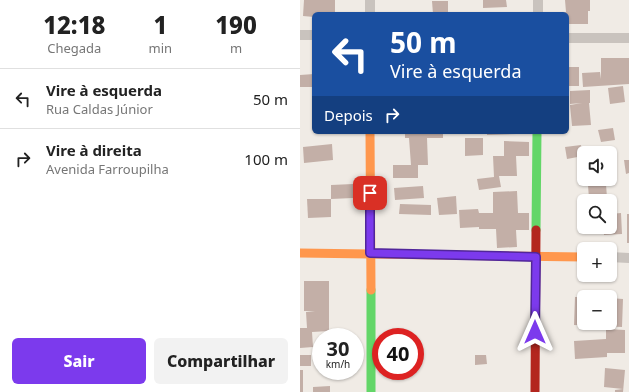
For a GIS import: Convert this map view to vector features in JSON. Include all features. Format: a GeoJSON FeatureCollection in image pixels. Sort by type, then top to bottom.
{"type":"FeatureCollection","features":[{"type":"Feature","properties":{"kind":"street"},"geometry":{"type":"LineString","coordinates":[[370,0],[370,12]]}},
{"type":"Feature","properties":{"kind":"street"},"geometry":{"type":"LineString","coordinates":[[538,0],[538,12]]}},
{"type":"Feature","properties":{"kind":"street"},"geometry":{"type":"LineString","coordinates":[[300,35],[312,35]]}},
{"type":"Feature","properties":{"kind":"street"},"geometry":{"type":"LineString","coordinates":[[569,38],[629,38]]}},
{"type":"Feature","properties":{"kind":"street"},"geometry":{"type":"LineString","coordinates":[[370,134],[371,392]]}},
{"type":"Feature","properties":{"kind":"street"},"geometry":{"type":"LineString","coordinates":[[535,392],[537,134]]}},
{"type":"Feature","properties":{"kind":"street"},"geometry":{"type":"LineString","coordinates":[[300,253],[577,257]]}},
{"type":"Feature","properties":{"kind":"street"},"geometry":{"type":"LineString","coordinates":[[617,257],[629,258]]}},
{"type":"Feature","properties":{"kind":"building"},"geometry":{"type":"Polygon","coordinates":[[[304,0],[335,0],[335,12],[312,12],[312,17],[303,16],[304,0]]]}},
{"type":"Feature","properties":{"kind":"building"},"geometry":{"type":"Polygon","coordinates":[[[483,0],[506,0],[507,7],[483,8],[483,0]]]}},
{"type":"Feature","properties":{"kind":"building"},"geometry":{"type":"Polygon","coordinates":[[[565,0],[590,0],[588,24],[569,24],[569,12],[566,12],[565,0]]]}},
{"type":"Feature","properties":{"kind":"building"},"geometry":{"type":"Polygon","coordinates":[[[432,1],[448,1],[448,12],[433,12],[432,1]]]}},
{"type":"Feature","properties":{"kind":"building"},"geometry":{"type":"Polygon","coordinates":[[[601,58],[629,58],[629,84],[583,87],[582,73],[600,72],[601,79],[601,58]]]}},
{"type":"Feature","properties":{"kind":"building"},"geometry":{"type":"Polygon","coordinates":[[[569,67],[579,67],[579,86],[569,86],[569,67]]]}},
{"type":"Feature","properties":{"kind":"building"},"geometry":{"type":"Polygon","coordinates":[[[312,74],[312,87],[300,87],[300,75],[312,74]]]}},
{"type":"Feature","properties":{"kind":"building"},"geometry":{"type":"Polygon","coordinates":[[[623,86],[625,102],[610,104],[608,88],[623,86]]]}},
{"type":"Feature","properties":{"kind":"building"},"geometry":{"type":"Polygon","coordinates":[[[590,90],[589,103],[591,125],[572,126],[570,105],[582,103],[570,104],[570,91],[590,90]]]}},
{"type":"Feature","properties":{"kind":"building"},"geometry":{"type":"Polygon","coordinates":[[[613,128],[615,140],[601,142],[598,130],[613,128]]]}},
{"type":"Feature","properties":{"kind":"building"},"geometry":{"type":"Polygon","coordinates":[[[405,134],[443,134],[443,138],[427,138],[428,165],[418,165],[418,178],[393,178],[393,165],[411,165],[409,138],[405,138],[405,134]]]}},
{"type":"Feature","properties":{"kind":"building"},"geometry":{"type":"Polygon","coordinates":[[[487,134],[517,134],[487,135],[487,134]]]}},
{"type":"Feature","properties":{"kind":"building"},"geometry":{"type":"Polygon","coordinates":[[[465,138],[483,138],[483,155],[465,156],[465,138]]]}},
{"type":"Feature","properties":{"kind":"building"},"geometry":{"type":"Polygon","coordinates":[[[504,141],[529,142],[529,156],[516,156],[517,176],[499,176],[501,187],[479,190],[477,179],[494,177],[493,156],[504,156],[504,141]]]}},
{"type":"Feature","properties":{"kind":"building"},"geometry":{"type":"Polygon","coordinates":[[[332,144],[333,160],[304,163],[303,147],[332,144]]]}},
{"type":"Feature","properties":{"kind":"building"},"geometry":{"type":"Polygon","coordinates":[[[581,145],[581,146],[577,146],[577,157],[567,159],[565,147],[581,145]]]}},
{"type":"Feature","properties":{"kind":"building"},"geometry":{"type":"Polygon","coordinates":[[[624,160],[629,160],[629,173],[626,174],[624,160]]]}},
{"type":"Feature","properties":{"kind":"building"},"geometry":{"type":"Polygon","coordinates":[[[353,184],[353,198],[331,199],[331,185],[353,184]]]}},
{"type":"Feature","properties":{"kind":"building"},"geometry":{"type":"Polygon","coordinates":[[[423,186],[424,198],[395,200],[394,188],[423,186]]]}},
{"type":"Feature","properties":{"kind":"building"},"geometry":{"type":"Polygon","coordinates":[[[588,186],[606,186],[607,194],[589,194],[588,186]]]}},
{"type":"Feature","properties":{"kind":"building"},"geometry":{"type":"Polygon","coordinates":[[[517,191],[518,213],[529,213],[529,230],[516,230],[517,247],[497,248],[496,229],[479,229],[479,227],[460,228],[459,210],[478,209],[479,213],[493,213],[493,192],[517,191]]]}},
{"type":"Feature","properties":{"kind":"building"},"geometry":{"type":"Polygon","coordinates":[[[456,196],[457,214],[439,215],[437,198],[456,196]]]}},
{"type":"Feature","properties":{"kind":"building"},"geometry":{"type":"Polygon","coordinates":[[[307,199],[331,199],[331,217],[308,218],[307,199]]]}},
{"type":"Feature","properties":{"kind":"building"},"geometry":{"type":"Polygon","coordinates":[[[400,204],[431,205],[431,215],[399,214],[400,204]]]}},
{"type":"Feature","properties":{"kind":"building"},"geometry":{"type":"Polygon","coordinates":[[[617,213],[621,213],[622,234],[604,235],[617,234],[617,213]]]}},
{"type":"Feature","properties":{"kind":"building"},"geometry":{"type":"Polygon","coordinates":[[[627,214],[629,214],[629,243],[627,243],[627,214]]]}},
{"type":"Feature","properties":{"kind":"building"},"geometry":{"type":"Polygon","coordinates":[[[304,281],[329,281],[329,328],[312,328],[312,347],[300,348],[300,328],[307,328],[306,312],[315,311],[304,311],[304,281]]]}},
{"type":"Feature","properties":{"kind":"building"},"geometry":{"type":"Polygon","coordinates":[[[575,297],[577,297],[577,325],[574,325],[575,297]]]}},
{"type":"Feature","properties":{"kind":"building"},"geometry":{"type":"Polygon","coordinates":[[[617,299],[623,299],[622,327],[617,327],[617,299]]]}},
{"type":"Feature","properties":{"kind":"building"},"geometry":{"type":"Polygon","coordinates":[[[606,330],[625,330],[625,353],[607,353],[607,357],[575,359],[574,341],[606,339],[606,330]]]}},
{"type":"Feature","properties":{"kind":"building"},"geometry":{"type":"Polygon","coordinates":[[[300,355],[311,355],[311,366],[300,366],[300,355]]]}},
{"type":"Feature","properties":{"kind":"building"},"geometry":{"type":"Polygon","coordinates":[[[475,355],[486,355],[487,364],[475,365],[475,355]]]}},
{"type":"Feature","properties":{"kind":"building"},"geometry":{"type":"Polygon","coordinates":[[[605,368],[625,370],[623,392],[615,392],[615,390],[623,389],[604,387],[605,368]]]}},
{"type":"Feature","properties":{"kind":"building"},"geometry":{"type":"Polygon","coordinates":[[[300,370],[303,370],[303,392],[300,392],[300,370]]]}},
{"type":"Feature","properties":{"kind":"building"},"geometry":{"type":"Polygon","coordinates":[[[330,386],[330,392],[313,392],[313,387],[330,386]]]}},
{"type":"Feature","properties":{"kind":"traffic: fast"},"geometry":{"type":"LineString","coordinates":[[536,230],[537,134]]}},
{"type":"Feature","properties":{"kind":"traffic: fast"},"geometry":{"type":"LineString","coordinates":[[371,290],[371,392]]}},
{"type":"Feature","properties":{"kind":"traffic: slow"},"geometry":{"type":"LineString","coordinates":[[370,134],[371,290]]}},
{"type":"Feature","properties":{"kind":"traffic: slow"},"geometry":{"type":"LineString","coordinates":[[300,253],[577,257]]}},
{"type":"Feature","properties":{"kind":"traffic: jam"},"geometry":{"type":"LineString","coordinates":[[535,392],[536,230]]}},
{"type":"Feature","properties":{"kind":"route"},"geometry":{"type":"LineString","coordinates":[[370,193],[370,253],[536,257],[535,332]]}}]}
